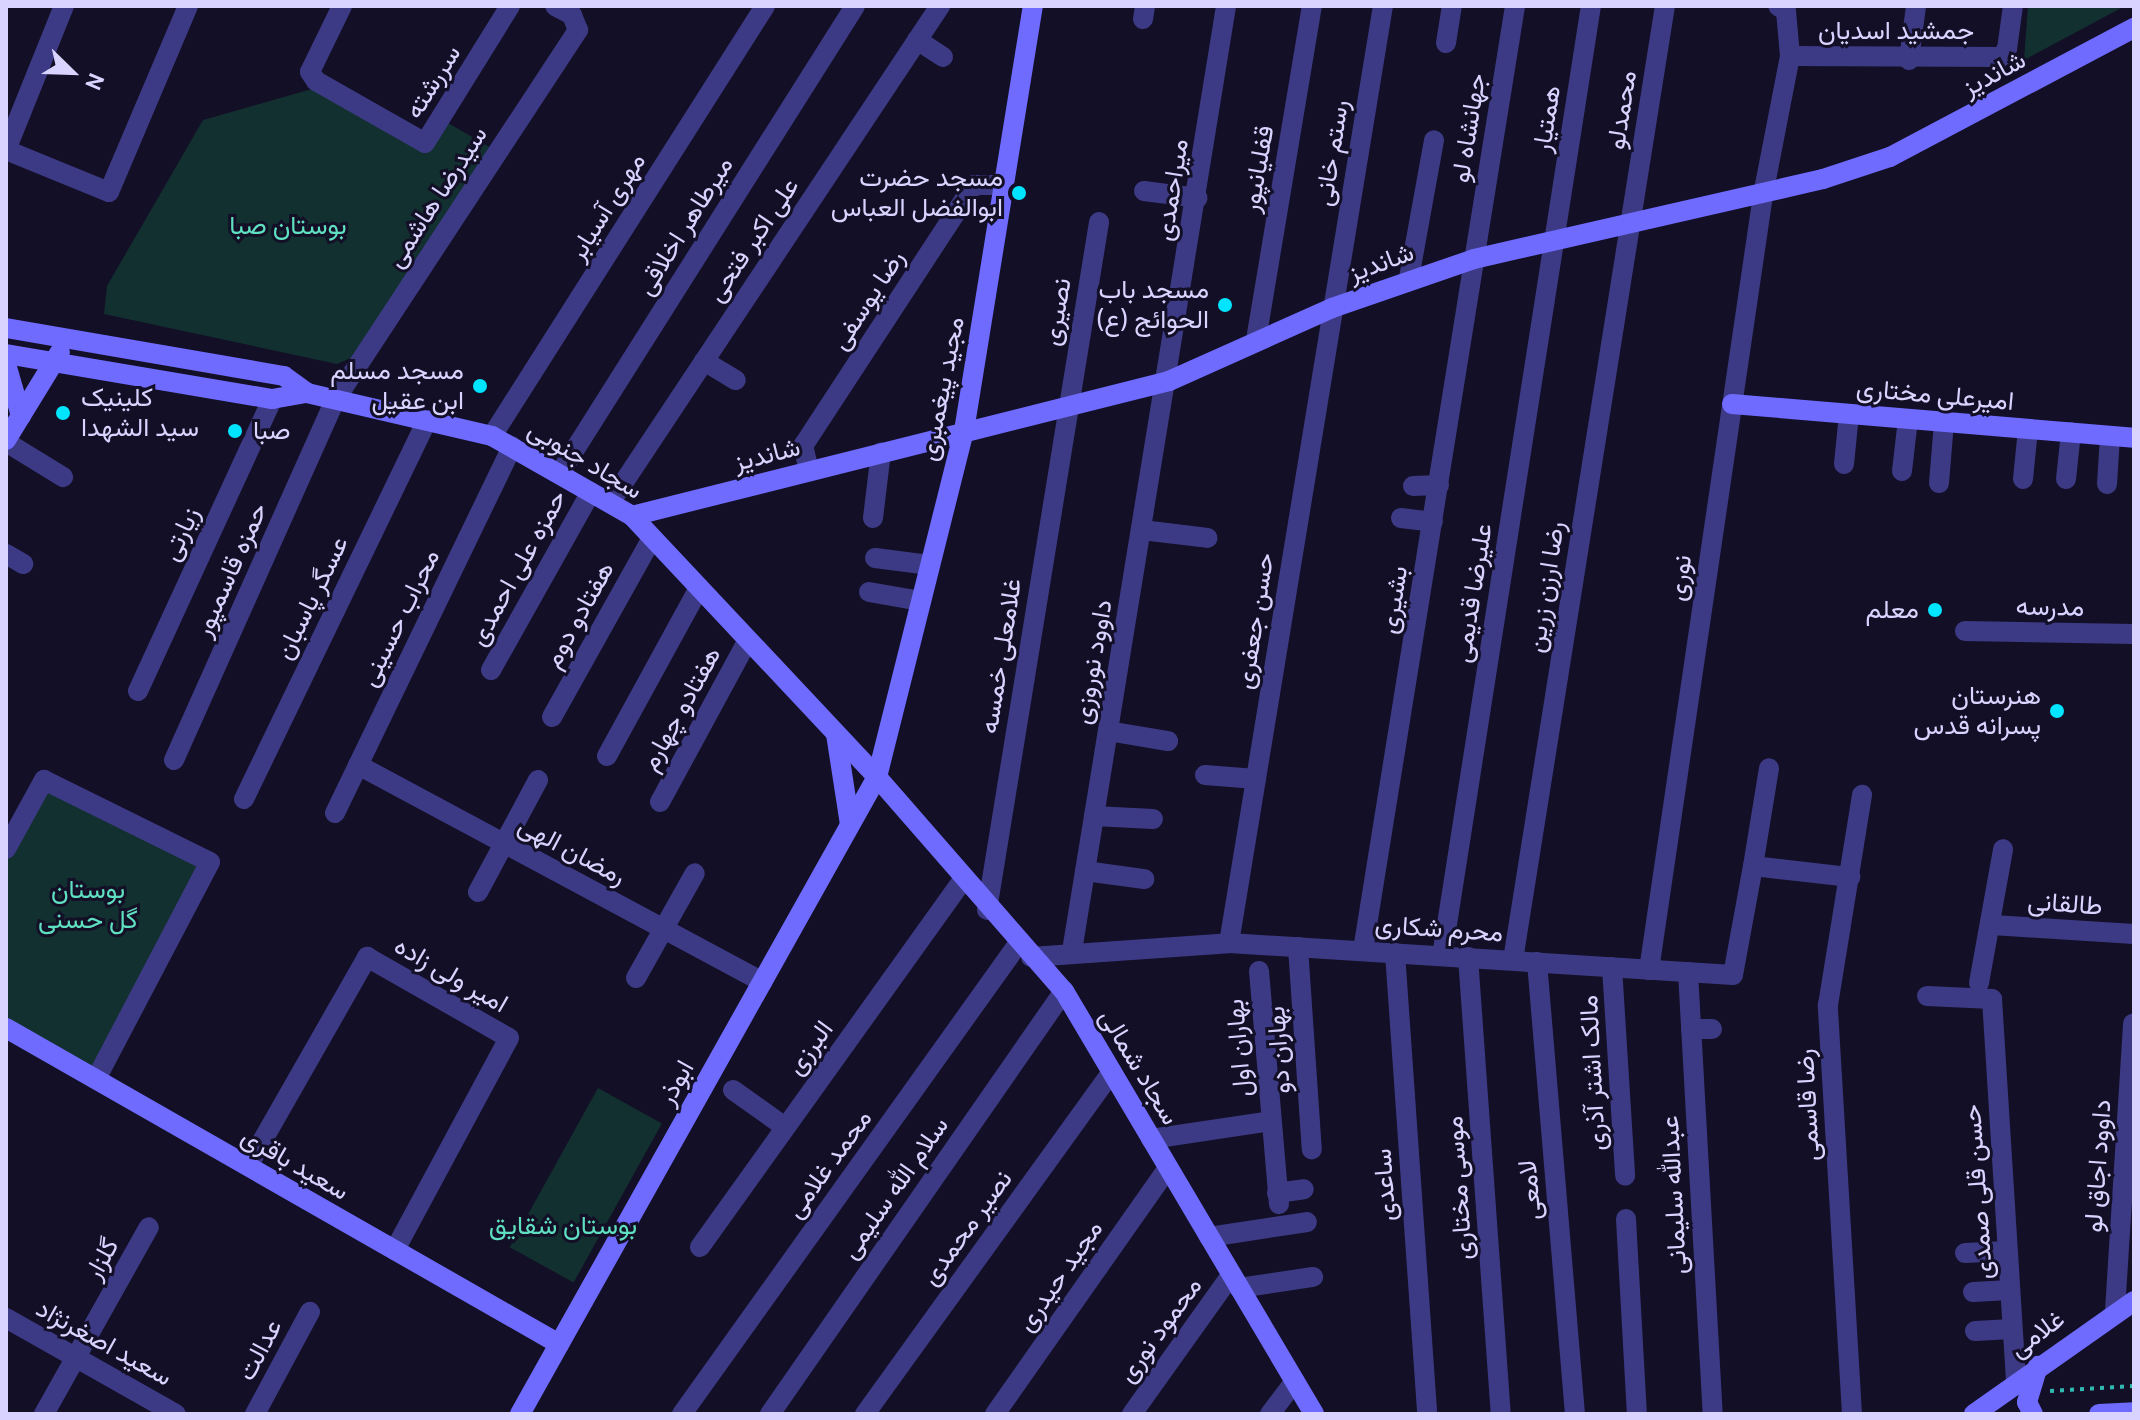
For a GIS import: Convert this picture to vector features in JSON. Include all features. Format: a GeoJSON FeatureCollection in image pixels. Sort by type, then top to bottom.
{"type":"FeatureCollection","features":[{"type":"Feature","properties":{"kind":"main road","name":"مجید پیغمبری"},"geometry":{"type":"LineString","coordinates":[[877,777],[964,431],[1033,6]]}},
{"type":"Feature","properties":{"kind":"main road","name":"شاندیز"},"geometry":{"type":"LineString","coordinates":[[632,516],[964,431],[1065,411],[1169,381],[1256,340],[1409,278],[1555,239],[1763,195],[1890,157],[2134,28]]}},
{"type":"Feature","properties":{"kind":"main road"},"geometry":{"type":"LineString","coordinates":[[6,328],[284,376],[307,393]]}},
{"type":"Feature","properties":{"kind":"main road"},"geometry":{"type":"LineString","coordinates":[[6,441],[57,364],[64,336]]}},
{"type":"Feature","properties":{"kind":"main road"},"geometry":{"type":"LineString","coordinates":[[6,354],[272,399],[307,393]]}},
{"type":"Feature","properties":{"kind":"main road"},"geometry":{"type":"LineString","coordinates":[[6,364],[21,416]]}},
{"type":"Feature","properties":{"kind":"main road","name":"سجاد جنوبی"},"geometry":{"type":"LineString","coordinates":[[307,393],[492,436],[632,516],[877,777]]}},
{"type":"Feature","properties":{"kind":"main road","name":"امیرعلی مختاری"},"geometry":{"type":"LineString","coordinates":[[1732,404],[2134,438]]}},
{"type":"Feature","properties":{"kind":"main road"},"geometry":{"type":"LineString","coordinates":[[836,734],[850,824]]}},
{"type":"Feature","properties":{"kind":"main road","name":"سجاد شمالی"},"geometry":{"type":"LineString","coordinates":[[877,777],[987,910],[1064,991],[1314,1414]]}},
{"type":"Feature","properties":{"kind":"main road","name":"ابوذر"},"geometry":{"type":"LineString","coordinates":[[520,1414],[877,777]]}},
{"type":"Feature","properties":{"kind":"main road","name":"سعید باقری"},"geometry":{"type":"LineString","coordinates":[[6,1028],[559,1344]]}},
{"type":"Feature","properties":{"kind":"main road","name":"غلامی"},"geometry":{"type":"LineString","coordinates":[[1974,1414],[2016,1382],[2043,1374],[2115,1311],[2134,1301]]}},
{"type":"Feature","properties":{"kind":"main road"},"geometry":{"type":"LineString","coordinates":[[2033,1414],[2027,1402],[2043,1374]]}},
{"type":"Feature","properties":{"kind":"main road"},"geometry":{"type":"LineString","coordinates":[[2103,1414],[2134,1412]]}},
{"type":"Feature","properties":{"kind":"street"},"geometry":{"type":"LineString","coordinates":[[64,6],[6,150],[109,192],[188,6]]}},
{"type":"Feature","properties":{"kind":"street","name":"سررشته"},"geometry":{"type":"LineString","coordinates":[[342,6],[310,72],[316,81],[425,143],[510,6]]}},
{"type":"Feature","properties":{"kind":"street","name":"سیدرضا هاشمی"},"geometry":{"type":"LineString","coordinates":[[335,400],[578,30],[577,21],[555,6]]}},
{"type":"Feature","properties":{"kind":"street","name":"مهری آسیابر"},"geometry":{"type":"LineString","coordinates":[[492,436],[765,6]]}},
{"type":"Feature","properties":{"kind":"street","name":"میرطاهر اخلاقی"},"geometry":{"type":"LineString","coordinates":[[560,473],[855,6]]}},
{"type":"Feature","properties":{"kind":"street","name":"علی اکبر فتحی"},"geometry":{"type":"LineString","coordinates":[[610,503],[940,6]]}},
{"type":"Feature","properties":{"kind":"street","name":"میراحمدی"},"geometry":{"type":"LineString","coordinates":[[1169,381],[1226,6]]}},
{"type":"Feature","properties":{"kind":"street","name":"قفلیانپور"},"geometry":{"type":"LineString","coordinates":[[1256,340],[1312,6]]}},
{"type":"Feature","properties":{"kind":"street","name":"رستم خانی"},"geometry":{"type":"LineString","coordinates":[[1332,308],[1383,6]]}},
{"type":"Feature","properties":{"kind":"street"},"geometry":{"type":"LineString","coordinates":[[1446,43],[1452,6]]}},
{"type":"Feature","properties":{"kind":"street","name":"جهانشاه لو"},"geometry":{"type":"LineString","coordinates":[[1474,259],[1515,6]]}},
{"type":"Feature","properties":{"kind":"street","name":"همتیار"},"geometry":{"type":"LineString","coordinates":[[1555,239],[1591,6]]}},
{"type":"Feature","properties":{"kind":"street","name":"محمدلو"},"geometry":{"type":"LineString","coordinates":[[1630,223],[1665,6]]}},
{"type":"Feature","properties":{"kind":"street"},"geometry":{"type":"LineString","coordinates":[[1909,60],[1916,6]]}},
{"type":"Feature","properties":{"kind":"street","name":"جمشید اسدیان"},"geometry":{"type":"LineString","coordinates":[[1790,56],[1909,60],[2001,57],[2007,49],[2013,6]]}},
{"type":"Feature","properties":{"kind":"street","name":"نوری"},"geometry":{"type":"LineString","coordinates":[[1649,970],[1763,195],[1790,56],[1782,8]]}},
{"type":"Feature","properties":{"kind":"street"},"geometry":{"type":"LineString","coordinates":[[917,40],[943,57]]}},
{"type":"Feature","properties":{"kind":"street"},"geometry":{"type":"LineString","coordinates":[[1409,278],[1434,140]]}},
{"type":"Feature","properties":{"kind":"street","name":"رضا یوسفی"},"geometry":{"type":"LineString","coordinates":[[809,471],[803,446],[974,185],[1004,185]]}},
{"type":"Feature","properties":{"kind":"street"},"geometry":{"type":"LineString","coordinates":[[1144,191],[1198,198]]}},
{"type":"Feature","properties":{"kind":"street","name":"نصیری"},"geometry":{"type":"LineString","coordinates":[[1065,411],[1099,222]]}},
{"type":"Feature","properties":{"kind":"street","name":"رضا ارزن زرین"},"geometry":{"type":"LineString","coordinates":[[1513,960],[1630,223]]}},
{"type":"Feature","properties":{"kind":"street","name":"علیرضا قدیمی"},"geometry":{"type":"LineString","coordinates":[[1442,956],[1555,239]]}},
{"type":"Feature","properties":{"kind":"street","name":"بشیری"},"geometry":{"type":"LineString","coordinates":[[1363,950],[1474,259]]}},
{"type":"Feature","properties":{"kind":"street","name":"حسن جعفری"},"geometry":{"type":"LineString","coordinates":[[1229,943],[1332,308]]}},
{"type":"Feature","properties":{"kind":"street"},"geometry":{"type":"LineString","coordinates":[[704,361],[736,380]]}},
{"type":"Feature","properties":{"kind":"street","name":"داوود نوروزی"},"geometry":{"type":"LineString","coordinates":[[1072,951],[1169,381]]}},
{"type":"Feature","properties":{"kind":"street","name":"زیارتی"},"geometry":{"type":"LineString","coordinates":[[138,691],[272,399]]}},
{"type":"Feature","properties":{"kind":"street","name":"حمزه قاسمپور"},"geometry":{"type":"LineString","coordinates":[[174,760],[335,400]]}},
{"type":"Feature","properties":{"kind":"street","name":"غلامعلی خمسه"},"geometry":{"type":"LineString","coordinates":[[987,910],[1065,411]]}},
{"type":"Feature","properties":{"kind":"street"},"geometry":{"type":"LineString","coordinates":[[1844,464],[1849,414]]}},
{"type":"Feature","properties":{"kind":"street"},"geometry":{"type":"LineString","coordinates":[[1902,471],[1908,419]]}},
{"type":"Feature","properties":{"kind":"street","name":"عسگر پاسبان"},"geometry":{"type":"LineString","coordinates":[[244,799],[427,420]]}},
{"type":"Feature","properties":{"kind":"street"},"geometry":{"type":"LineString","coordinates":[[1939,483],[1944,422]]}},
{"type":"Feature","properties":{"kind":"street"},"geometry":{"type":"LineString","coordinates":[[2023,479],[2028,429]]}},
{"type":"Feature","properties":{"kind":"street"},"geometry":{"type":"LineString","coordinates":[[2066,479],[2071,432]]}},
{"type":"Feature","properties":{"kind":"street"},"geometry":{"type":"LineString","coordinates":[[2107,484],[2110,436]]}},
{"type":"Feature","properties":{"kind":"street"},"geometry":{"type":"LineString","coordinates":[[6,441],[63,477]]}},
{"type":"Feature","properties":{"kind":"street","name":"محراب حسینی"},"geometry":{"type":"LineString","coordinates":[[335,813],[512,447]]}},
{"type":"Feature","properties":{"kind":"street"},"geometry":{"type":"LineString","coordinates":[[873,518],[881,452]]}},
{"type":"Feature","properties":{"kind":"street"},"geometry":{"type":"LineString","coordinates":[[1413,486],[1439,485]]}},
{"type":"Feature","properties":{"kind":"street","name":"حمزه علی احمدی"},"geometry":{"type":"LineString","coordinates":[[491,670],[591,492]]}},
{"type":"Feature","properties":{"kind":"street"},"geometry":{"type":"LineString","coordinates":[[1401,518],[1433,522]]}},
{"type":"Feature","properties":{"kind":"street"},"geometry":{"type":"LineString","coordinates":[[1142,530],[1208,538]]}},
{"type":"Feature","properties":{"kind":"street","name":"هفتادو دوم"},"geometry":{"type":"LineString","coordinates":[[552,717],[652,538]]}},
{"type":"Feature","properties":{"kind":"street"},"geometry":{"type":"LineString","coordinates":[[875,558],[930,565]]}},
{"type":"Feature","properties":{"kind":"street"},"geometry":{"type":"LineString","coordinates":[[607,756],[699,588]]}},
{"type":"Feature","properties":{"kind":"street"},"geometry":{"type":"LineString","coordinates":[[869,592],[921,601]]}},
{"type":"Feature","properties":{"kind":"street","name":"مدرسه"},"geometry":{"type":"LineString","coordinates":[[1965,631],[2134,634]]}},
{"type":"Feature","properties":{"kind":"street","name":"هفتادو چهارم"},"geometry":{"type":"LineString","coordinates":[[660,802],[748,640]]}},
{"type":"Feature","properties":{"kind":"street"},"geometry":{"type":"LineString","coordinates":[[1108,731],[1168,741]]}},
{"type":"Feature","properties":{"kind":"street","name":"رمضان الهی"},"geometry":{"type":"LineString","coordinates":[[358,765],[762,982]]}},
{"type":"Feature","properties":{"kind":"street","name":"محرم شکاری"},"geometry":{"type":"LineString","coordinates":[[1025,951],[1229,943],[1733,975],[1769,768]]}},
{"type":"Feature","properties":{"kind":"street"},"geometry":{"type":"LineString","coordinates":[[1205,775],[1256,779]]}},
{"type":"Feature","properties":{"kind":"street"},"geometry":{"type":"LineString","coordinates":[[6,849],[44,780],[210,862],[96,1079]]}},
{"type":"Feature","properties":{"kind":"street"},"geometry":{"type":"LineString","coordinates":[[478,892],[538,780]]}},
{"type":"Feature","properties":{"kind":"street","name":"رضا قاسمی"},"geometry":{"type":"LineString","coordinates":[[1852,1414],[1828,1005],[1862,795]]}},
{"type":"Feature","properties":{"kind":"street"},"geometry":{"type":"LineString","coordinates":[[1094,816],[1153,819]]}},
{"type":"Feature","properties":{"kind":"street","name":"طالقانی"},"geometry":{"type":"LineString","coordinates":[[1985,991],[2003,849]]}},
{"type":"Feature","properties":{"kind":"street"},"geometry":{"type":"LineString","coordinates":[[1753,866],[1850,877]]}},
{"type":"Feature","properties":{"kind":"street"},"geometry":{"type":"LineString","coordinates":[[1085,871],[1144,879]]}},
{"type":"Feature","properties":{"kind":"street"},"geometry":{"type":"LineString","coordinates":[[636,978],[695,873]]}},
{"type":"Feature","properties":{"kind":"street","name":"البرزی"},"geometry":{"type":"LineString","coordinates":[[700,1247],[962,881]]}},
{"type":"Feature","properties":{"kind":"street","name":"طالقانی"},"geometry":{"type":"LineString","coordinates":[[1992,925],[2134,934]]}},
{"type":"Feature","properties":{"kind":"street","name":"بهاران دو"},"geometry":{"type":"LineString","coordinates":[[1298,947],[1312,1150]]}},
{"type":"Feature","properties":{"kind":"street","name":"محمد غلامی"},"geometry":{"type":"LineString","coordinates":[[682,1414],[1025,951]]}},
{"type":"Feature","properties":{"kind":"street","name":"ساعدی"},"geometry":{"type":"LineString","coordinates":[[1395,953],[1427,1414]]}},
{"type":"Feature","properties":{"kind":"street","name":"امیر ولی زاده"},"geometry":{"type":"LineString","coordinates":[[248,1166],[367,957],[509,1038],[395,1250]]}},
{"type":"Feature","properties":{"kind":"street","name":"موسی مختاری"},"geometry":{"type":"LineString","coordinates":[[1468,957],[1501,1414]]}},
{"type":"Feature","properties":{"kind":"street","name":"لامعی"},"geometry":{"type":"LineString","coordinates":[[1537,962],[1575,1414]]}},
{"type":"Feature","properties":{"kind":"street","name":"مالک اشتر آذری"},"geometry":{"type":"LineString","coordinates":[[1612,967],[1625,1176]]}},
{"type":"Feature","properties":{"kind":"street","name":"بهاران اول"},"geometry":{"type":"LineString","coordinates":[[1259,971],[1278,1199],[1304,1189]]}},
{"type":"Feature","properties":{"kind":"street","name":"عبدالله سلیمانی"},"geometry":{"type":"LineString","coordinates":[[1688,972],[1713,1414]]}},
{"type":"Feature","properties":{"kind":"street","name":"سلام الله سلیمی"},"geometry":{"type":"LineString","coordinates":[[770,1414],[1064,991]]}},
{"type":"Feature","properties":{"kind":"street"},"geometry":{"type":"LineString","coordinates":[[1927,996],[1985,991]]}},
{"type":"Feature","properties":{"kind":"street","name":"حسن قلی صمدی"},"geometry":{"type":"LineString","coordinates":[[1985,991],[2016,1382]]}},
{"type":"Feature","properties":{"kind":"street","name":"داوود اجاق لو"},"geometry":{"type":"LineString","coordinates":[[2115,1311],[2131,1106],[2133,1024]]}},
{"type":"Feature","properties":{"kind":"street"},"geometry":{"type":"LineString","coordinates":[[1691,1029],[1712,1029]]}},
{"type":"Feature","properties":{"kind":"street","name":"نصیر محمدی"},"geometry":{"type":"LineString","coordinates":[[865,1414],[1112,1072]]}},
{"type":"Feature","properties":{"kind":"street"},"geometry":{"type":"LineString","coordinates":[[733,1090],[785,1127]]}},
{"type":"Feature","properties":{"kind":"street"},"geometry":{"type":"LineString","coordinates":[[1151,1139],[1271,1121]]}},
{"type":"Feature","properties":{"kind":"street","name":"مجید حیدری"},"geometry":{"type":"LineString","coordinates":[[995,1414],[1168,1168]]}},
{"type":"Feature","properties":{"kind":"street"},"geometry":{"type":"LineString","coordinates":[[1626,1219],[1637,1414]]}},
{"type":"Feature","properties":{"kind":"street"},"geometry":{"type":"LineString","coordinates":[[1209,1237],[1307,1222]]}},
{"type":"Feature","properties":{"kind":"street","name":"گلزار"},"geometry":{"type":"LineString","coordinates":[[44,1414],[149,1227]]}},
{"type":"Feature","properties":{"kind":"street"},"geometry":{"type":"LineString","coordinates":[[1965,1253],[2007,1251]]}},
{"type":"Feature","properties":{"kind":"street"},"geometry":{"type":"LineString","coordinates":[[1235,1282],[1313,1277]]}},
{"type":"Feature","properties":{"kind":"street","name":"محمود نوری"},"geometry":{"type":"LineString","coordinates":[[1132,1414],[1235,1282]]}},
{"type":"Feature","properties":{"kind":"street"},"geometry":{"type":"LineString","coordinates":[[1973,1292],[2010,1290]]}},
{"type":"Feature","properties":{"kind":"street","name":"عدالت"},"geometry":{"type":"LineString","coordinates":[[255,1414],[310,1312]]}},
{"type":"Feature","properties":{"kind":"street","name":"سعید اصغرنژاد"},"geometry":{"type":"LineString","coordinates":[[6,1318],[176,1414]]}},
{"type":"Feature","properties":{"kind":"street"},"geometry":{"type":"LineString","coordinates":[[1975,1331],[2012,1329]]}},
{"type":"Feature","properties":{"kind":"street"},"geometry":{"type":"LineString","coordinates":[[1270,1414],[1295,1381]]}},
{"type":"Feature","properties":{"kind":"path"},"geometry":{"type":"LineString","coordinates":[[2043,1374],[2055,1394],[2134,1386]]}},
{"type":"Feature","properties":{"kind":"green space"},"geometry":{"type":"Polygon","coordinates":[[[2028,6],[2125,6],[2024,60],[2028,6]]]}},
{"type":"Feature","properties":{"kind":"green space","name":"بوستان صبا"},"geometry":{"type":"Polygon","coordinates":[[[312,89],[416,144],[436,116],[493,149],[355,356],[337,364],[104,314],[107,286],[203,120],[312,89]]]}},
{"type":"Feature","properties":{"kind":"green space","name":"بوستان گل حسنی"},"geometry":{"type":"Polygon","coordinates":[[[46,787],[202,867],[93,1072],[6,1021],[6,861],[46,787]]]}},
{"type":"Feature","properties":{"kind":"green space","name":"بوستان شقایق"},"geometry":{"type":"Polygon","coordinates":[[[598,1088],[662,1123],[574,1283],[510,1247],[598,1088]]]}},
{"type":"Feature","properties":{"kind":"place","name":"مسجد حضرت ابوالفضل العباس"},"geometry":{"type":"Point","coordinates":[1019,193]}},
{"type":"Feature","properties":{"kind":"place","name":"مسجد باب الحوائج (ع)"},"geometry":{"type":"Point","coordinates":[1225,305]}},
{"type":"Feature","properties":{"kind":"place","name":"مسجد مسلم ابن عقیل"},"geometry":{"type":"Point","coordinates":[480,386]}},
{"type":"Feature","properties":{"kind":"place","name":"کلینیک سید الشهدا"},"geometry":{"type":"Point","coordinates":[63,413]}},
{"type":"Feature","properties":{"kind":"place","name":"صبا"},"geometry":{"type":"Point","coordinates":[235,431]}},
{"type":"Feature","properties":{"kind":"place","name":"معلم"},"geometry":{"type":"Point","coordinates":[1935,610]}},
{"type":"Feature","properties":{"kind":"place","name":"هنرستان پسرانه قدس"},"geometry":{"type":"Point","coordinates":[2057,711]}}]}
